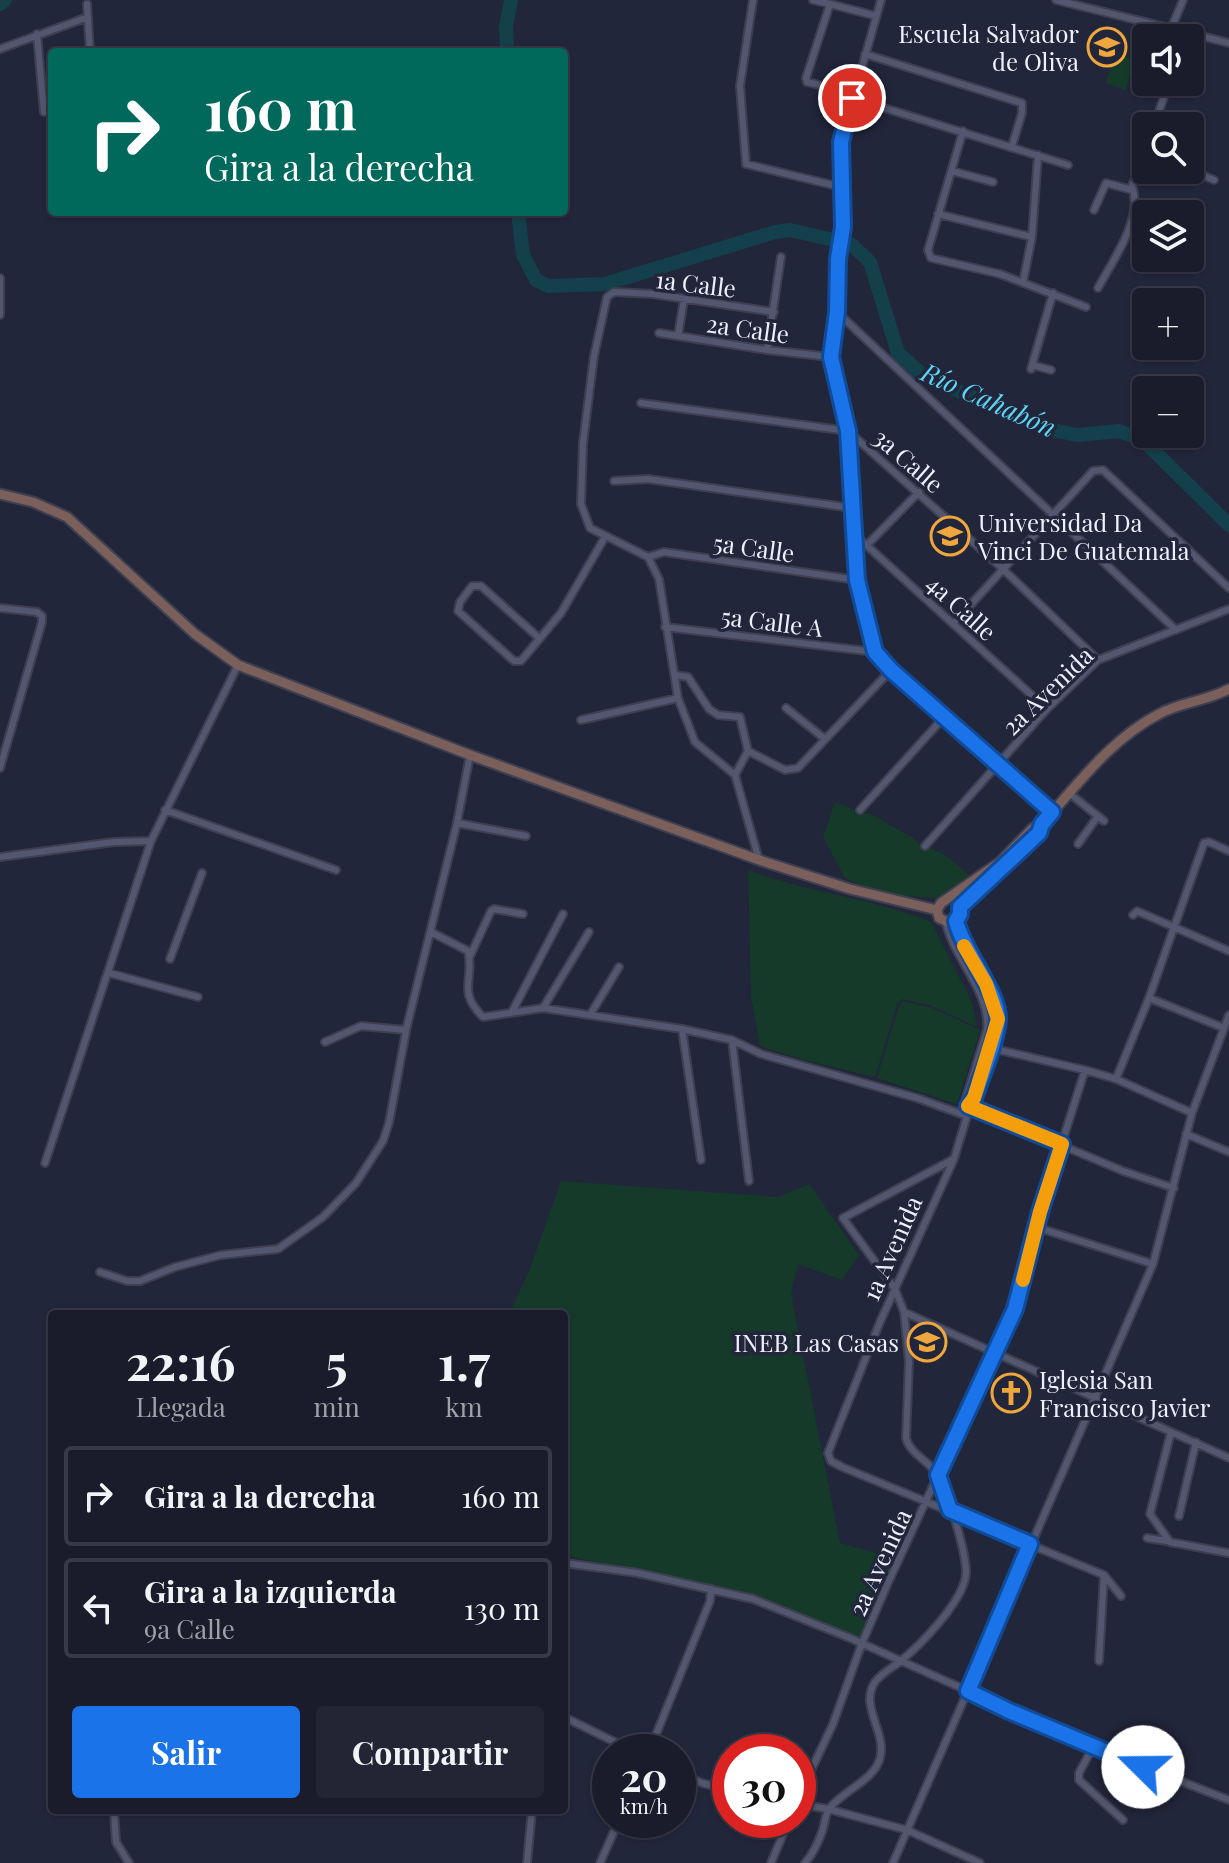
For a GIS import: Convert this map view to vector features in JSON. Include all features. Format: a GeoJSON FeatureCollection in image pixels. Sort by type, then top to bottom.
{"type":"FeatureCollection","features":[{"type":"Feature","properties":{"kind":"main road"},"geometry":{"type":"LineString","coordinates":[[0,494],[33,502],[67,517],[195,634],[238,665],[470,755],[759,860],[850,889],[937,910]]}},
{"type":"Feature","properties":{"kind":"main road"},"geometry":{"type":"LineString","coordinates":[[1042,824],[1033,828],[1000,862],[941,903],[937,910],[939,918],[951,922],[960,914],[960,907],[1039,833],[1042,824],[1103,755],[1143,723],[1184,703],[1226,692]]}},
{"type":"Feature","properties":{"kind":"main road"},"geometry":{"type":"LineString","coordinates":[[949,900],[960,907]]}},
{"type":"Feature","properties":{"kind":"street"},"geometry":{"type":"LineString","coordinates":[[753,0],[740,86],[746,164],[841,187]]}},
{"type":"Feature","properties":{"kind":"street"},"geometry":{"type":"LineString","coordinates":[[813,0],[876,16]]}},
{"type":"Feature","properties":{"kind":"street"},"geometry":{"type":"LineString","coordinates":[[881,0],[841,142],[843,227],[831,357],[848,431],[857,580],[875,652],[891,670],[1052,812]]}},
{"type":"Feature","properties":{"kind":"street"},"geometry":{"type":"LineString","coordinates":[[1056,0],[1151,24]]}},
{"type":"Feature","properties":{"kind":"street"},"geometry":{"type":"LineString","coordinates":[[1173,24],[1183,0]]}},
{"type":"Feature","properties":{"kind":"street"},"geometry":{"type":"LineString","coordinates":[[87,4],[90,48]]}},
{"type":"Feature","properties":{"kind":"street"},"geometry":{"type":"LineString","coordinates":[[830,4],[806,81],[1068,165]]}},
{"type":"Feature","properties":{"kind":"street"},"geometry":{"type":"LineString","coordinates":[[0,49],[88,17]]}},
{"type":"Feature","properties":{"kind":"street"},"geometry":{"type":"LineString","coordinates":[[37,34],[44,112]]}},
{"type":"Feature","properties":{"kind":"street"},"geometry":{"type":"LineString","coordinates":[[1204,39],[1229,43]]}},
{"type":"Feature","properties":{"kind":"street"},"geometry":{"type":"LineString","coordinates":[[865,54],[1022,103],[1012,146]]}},
{"type":"Feature","properties":{"kind":"street"},"geometry":{"type":"LineString","coordinates":[[963,131],[928,250],[931,258],[1023,282],[1086,307]]}},
{"type":"Feature","properties":{"kind":"street"},"geometry":{"type":"LineString","coordinates":[[1023,282],[1032,237],[1038,155]]}},
{"type":"Feature","properties":{"kind":"street"},"geometry":{"type":"LineString","coordinates":[[952,171],[993,182]]}},
{"type":"Feature","properties":{"kind":"street"},"geometry":{"type":"LineString","coordinates":[[1204,176],[1214,180]]}},
{"type":"Feature","properties":{"kind":"street"},"geometry":{"type":"LineString","coordinates":[[1094,210],[1106,183],[1132,190]]}},
{"type":"Feature","properties":{"kind":"street"},"geometry":{"type":"LineString","coordinates":[[1098,288],[1127,234],[1136,203],[1133,184]]}},
{"type":"Feature","properties":{"kind":"street"},"geometry":{"type":"LineString","coordinates":[[938,214],[1032,237]]}},
{"type":"Feature","properties":{"kind":"street"},"geometry":{"type":"LineString","coordinates":[[767,350],[781,257]]}},
{"type":"Feature","properties":{"kind":"street"},"geometry":{"type":"LineString","coordinates":[[0,278],[0,315]]}},
{"type":"Feature","properties":{"kind":"street","name":"1a Calle"},"geometry":{"type":"LineString","coordinates":[[605,537],[590,528],[581,504],[583,443],[594,356],[607,297],[614,292],[774,312]]}},
{"type":"Feature","properties":{"kind":"street"},"geometry":{"type":"LineString","coordinates":[[1051,370],[1032,367],[1053,293]]}},
{"type":"Feature","properties":{"kind":"street"},"geometry":{"type":"LineString","coordinates":[[678,336],[684,299]]}},
{"type":"Feature","properties":{"kind":"street"},"geometry":{"type":"LineString","coordinates":[[837,312],[1176,630]]}},
{"type":"Feature","properties":{"kind":"street","name":"2a Calle"},"geometry":{"type":"LineString","coordinates":[[659,333],[831,357]]}},
{"type":"Feature","properties":{"kind":"street","name":"3a Calle"},"geometry":{"type":"LineString","coordinates":[[641,403],[848,431],[919,492],[1098,660]]}},
{"type":"Feature","properties":{"kind":"street"},"geometry":{"type":"LineString","coordinates":[[953,624],[1093,471],[1103,470],[1229,588]]}},
{"type":"Feature","properties":{"kind":"street"},"geometry":{"type":"LineString","coordinates":[[614,481],[648,479],[852,508]]}},
{"type":"Feature","properties":{"kind":"street"},"geometry":{"type":"LineString","coordinates":[[867,545],[919,492]]}},
{"type":"Feature","properties":{"kind":"street","name":"4a Calle"},"geometry":{"type":"LineString","coordinates":[[853,533],[1047,709]]}},
{"type":"Feature","properties":{"kind":"street"},"geometry":{"type":"LineString","coordinates":[[539,638],[481,586],[472,586],[458,606],[458,611],[514,661],[521,661],[561,613],[605,537],[648,557],[659,579],[678,698],[695,742],[735,775],[759,860]]}},
{"type":"Feature","properties":{"kind":"street","name":"5a Calle"},"geometry":{"type":"LineString","coordinates":[[648,557],[664,552],[857,580]]}},
{"type":"Feature","properties":{"kind":"street"},"geometry":{"type":"LineString","coordinates":[[0,608],[37,612],[42,616],[0,768]]}},
{"type":"Feature","properties":{"kind":"street","name":"2a Avenida"},"geometry":{"type":"LineString","coordinates":[[925,846],[1047,709],[1098,660],[1229,609]]}},
{"type":"Feature","properties":{"kind":"street","name":"5a Calle A"},"geometry":{"type":"LineString","coordinates":[[665,627],[875,652]]}},
{"type":"Feature","properties":{"kind":"street"},"geometry":{"type":"LineString","coordinates":[[45,1163],[151,841],[238,665]]}},
{"type":"Feature","properties":{"kind":"street"},"geometry":{"type":"LineString","coordinates":[[748,751],[785,770],[798,768],[891,670]]}},
{"type":"Feature","properties":{"kind":"street"},"geometry":{"type":"LineString","coordinates":[[675,675],[688,677],[709,709],[718,715],[740,717],[748,751],[735,775]]}},
{"type":"Feature","properties":{"kind":"street"},"geometry":{"type":"LineString","coordinates":[[581,720],[678,698]]}},
{"type":"Feature","properties":{"kind":"street"},"geometry":{"type":"LineString","coordinates":[[786,708],[825,739]]}},
{"type":"Feature","properties":{"kind":"street"},"geometry":{"type":"LineString","coordinates":[[860,810],[945,716]]}},
{"type":"Feature","properties":{"kind":"street"},"geometry":{"type":"LineString","coordinates":[[100,1272],[127,1281],[140,1281],[175,1267],[221,1255],[278,1249],[323,1217],[356,1183],[383,1141],[389,1123],[406,1030],[457,823],[470,755]]}},
{"type":"Feature","properties":{"kind":"street"},"geometry":{"type":"LineString","coordinates":[[1069,793],[1101,818],[1078,844]]}},
{"type":"Feature","properties":{"kind":"street"},"geometry":{"type":"LineString","coordinates":[[165,810],[336,870]]}},
{"type":"Feature","properties":{"kind":"street"},"geometry":{"type":"LineString","coordinates":[[457,823],[526,836]]}},
{"type":"Feature","properties":{"kind":"street"},"geometry":{"type":"LineString","coordinates":[[0,857],[114,842],[151,841]]}},
{"type":"Feature","properties":{"kind":"street"},"geometry":{"type":"LineString","coordinates":[[1116,1079],[1149,998],[1204,843],[1209,842],[1229,851]]}},
{"type":"Feature","properties":{"kind":"street"},"geometry":{"type":"LineString","coordinates":[[170,959],[202,873]]}},
{"type":"Feature","properties":{"kind":"street"},"geometry":{"type":"LineString","coordinates":[[523,914],[491,911],[470,956],[466,988],[474,1008],[483,1017],[543,1008],[682,1029],[732,1040],[761,1054],[917,1098],[967,1116]]}},
{"type":"Feature","properties":{"kind":"street"},"geometry":{"type":"LineString","coordinates":[[1133,915],[1137,911],[1229,951]]}},
{"type":"Feature","properties":{"kind":"street"},"geometry":{"type":"LineString","coordinates":[[512,1012],[563,914]]}},
{"type":"Feature","properties":{"kind":"street"},"geometry":{"type":"LineString","coordinates":[[951,922],[949,937],[986,1011],[986,1046]]}},
{"type":"Feature","properties":{"kind":"street"},"geometry":{"type":"LineString","coordinates":[[951,922],[978,968],[996,1009],[998,1019],[986,1046]]}},
{"type":"Feature","properties":{"kind":"street"},"geometry":{"type":"LineString","coordinates":[[431,932],[463,947],[470,956]]}},
{"type":"Feature","properties":{"kind":"street"},"geometry":{"type":"LineString","coordinates":[[543,1008],[589,932]]}},
{"type":"Feature","properties":{"kind":"street"},"geometry":{"type":"LineString","coordinates":[[590,1015],[619,967]]}},
{"type":"Feature","properties":{"kind":"street"},"geometry":{"type":"LineString","coordinates":[[109,973],[198,997]]}},
{"type":"Feature","properties":{"kind":"street"},"geometry":{"type":"LineString","coordinates":[[1149,998],[1224,1028]]}},
{"type":"Feature","properties":{"kind":"street"},"geometry":{"type":"LineString","coordinates":[[893,1863],[1153,1264],[1192,1113],[1229,1015]]}},
{"type":"Feature","properties":{"kind":"street"},"geometry":{"type":"LineString","coordinates":[[325,1042],[361,1026],[406,1030]]}},
{"type":"Feature","properties":{"kind":"street"},"geometry":{"type":"LineString","coordinates":[[682,1029],[701,1160]]}},
{"type":"Feature","properties":{"kind":"street"},"geometry":{"type":"LineString","coordinates":[[732,1040],[749,1181]]}},
{"type":"Feature","properties":{"kind":"street"},"geometry":{"type":"LineString","coordinates":[[986,1046],[1116,1079],[1192,1113]]}},
{"type":"Feature","properties":{"kind":"street","name":"1a Avenida"},"geometry":{"type":"LineString","coordinates":[[927,1500],[831,1461],[828,1453],[895,1289],[954,1159],[968,1106],[974,1098],[986,1046]]}},
{"type":"Feature","properties":{"kind":"street","name":"2a Avenida"},"geometry":{"type":"LineString","coordinates":[[816,1760],[833,1724],[862,1643],[1015,1309],[1036,1227],[1085,1070]]}},
{"type":"Feature","properties":{"kind":"street"},"geometry":{"type":"LineString","coordinates":[[968,1106],[1123,1171],[1174,1188]]}},
{"type":"Feature","properties":{"kind":"street"},"geometry":{"type":"LineString","coordinates":[[1186,1134],[1229,1152]]}},
{"type":"Feature","properties":{"kind":"street"},"geometry":{"type":"LineString","coordinates":[[805,1863],[812,1856],[828,1809],[879,1763],[882,1750],[869,1695],[875,1683],[900,1662],[960,1596],[965,1583],[963,1552],[938,1475],[908,1446],[906,1438],[909,1362],[904,1312],[895,1289],[843,1218],[954,1159]]}},
{"type":"Feature","properties":{"kind":"street"},"geometry":{"type":"LineString","coordinates":[[1036,1227],[1153,1264]]}},
{"type":"Feature","properties":{"kind":"street"},"geometry":{"type":"LineString","coordinates":[[904,1312],[1229,1458]]}},
{"type":"Feature","properties":{"kind":"street"},"geometry":{"type":"LineString","coordinates":[[1169,1541],[1150,1511],[1171,1432]]}},
{"type":"Feature","properties":{"kind":"street"},"geometry":{"type":"LineString","coordinates":[[1179,1516],[1196,1442]]}},
{"type":"Feature","properties":{"kind":"street"},"geometry":{"type":"LineString","coordinates":[[927,1500],[1104,1575],[1121,1596]]}},
{"type":"Feature","properties":{"kind":"street"},"geometry":{"type":"LineString","coordinates":[[1147,1538],[1229,1553]]}},
{"type":"Feature","properties":{"kind":"street"},"geometry":{"type":"LineString","coordinates":[[568,1564],[638,1573],[753,1599],[862,1643],[1093,1747],[1229,1800]]}},
{"type":"Feature","properties":{"kind":"street"},"geometry":{"type":"LineString","coordinates":[[1099,1661],[1104,1575]]}},
{"type":"Feature","properties":{"kind":"street"},"geometry":{"type":"LineString","coordinates":[[656,1734],[710,1601],[711,1589]]}},
{"type":"Feature","properties":{"kind":"street"},"geometry":{"type":"LineString","coordinates":[[568,1719],[598,1734]]}},
{"type":"Feature","properties":{"kind":"street"},"geometry":{"type":"LineString","coordinates":[[1093,1747],[1079,1773],[1079,1780],[1123,1820]]}},
{"type":"Feature","properties":{"kind":"street"},"geometry":{"type":"LineString","coordinates":[[816,1807],[907,1830],[980,1863]]}},
{"type":"Feature","properties":{"kind":"street"},"geometry":{"type":"LineString","coordinates":[[114,1814],[116,1842],[129,1863]]}},
{"type":"Feature","properties":{"kind":"street"},"geometry":{"type":"LineString","coordinates":[[527,1863],[532,1814]]}},
{"type":"Feature","properties":{"kind":"street"},"geometry":{"type":"LineString","coordinates":[[600,1863],[611,1838]]}},
{"type":"Feature","properties":{"kind":"street"},"geometry":{"type":"LineString","coordinates":[[771,1863],[781,1838]]}},
{"type":"Feature","properties":{"kind":"green space"},"geometry":{"type":"Polygon","coordinates":[[[1114,53],[1132,59],[1126,90],[1106,83],[1114,53]]]}},
{"type":"Feature","properties":{"kind":"green space"},"geometry":{"type":"Polygon","coordinates":[[[835,802],[871,814],[913,838],[922,847],[942,853],[970,876],[937,898],[902,896],[868,888],[845,878],[823,837],[835,802]]]}},
{"type":"Feature","properties":{"kind":"green space"},"geometry":{"type":"Polygon","coordinates":[[[748,870],[931,922],[972,1002],[977,1027],[932,1006],[902,999],[897,1005],[875,1077],[760,1046],[751,997],[748,870]]]}},
{"type":"Feature","properties":{"kind":"green space"},"geometry":{"type":"Polygon","coordinates":[[[903,1001],[932,1008],[980,1030],[957,1104],[877,1078],[903,1001]]]}},
{"type":"Feature","properties":{"kind":"green space"},"geometry":{"type":"Polygon","coordinates":[[[561,1181],[778,1197],[809,1184],[859,1255],[842,1280],[798,1264],[791,1294],[840,1543],[898,1559],[862,1639],[762,1599],[568,1556],[568,1310],[511,1310],[529,1271],[561,1181]]]}},
{"type":"Feature","properties":{"kind":"waterway","name":"Río Cahabón"},"geometry":{"type":"LineString","coordinates":[[0,4],[5,0]]}},
{"type":"Feature","properties":{"kind":"waterway","name":"Río Cahabón"},"geometry":{"type":"LineString","coordinates":[[507,48],[506,27],[511,0]]}},
{"type":"Feature","properties":{"kind":"waterway","name":"Río Cahabón"},"geometry":{"type":"LineString","coordinates":[[518,216],[523,255],[536,280],[548,286],[605,284],[775,232],[790,230],[851,244],[870,262],[898,353],[925,377],[1048,429],[1077,435],[1119,431],[1143,440],[1229,525]]}},
{"type":"Feature","properties":{"kind":"slow traffic"},"geometry":{"type":"LineString","coordinates":[[964,946],[986,984],[998,1019],[974,1098],[968,1106],[1062,1144],[1040,1212],[1023,1280]]}},
{"type":"Feature","properties":{"kind":"place","name":"Escuela Salvador de Oliva"},"geometry":{"type":"Point","coordinates":[1107,47]}},
{"type":"Feature","properties":{"kind":"place","name":"Universidad Da Vinci De Guatemala"},"geometry":{"type":"Point","coordinates":[950,536]}},
{"type":"Feature","properties":{"kind":"place","name":"INEB Las Casas"},"geometry":{"type":"Point","coordinates":[927,1342]}},
{"type":"Feature","properties":{"kind":"place","name":"Iglesia San Francisco Javier"},"geometry":{"type":"Point","coordinates":[1011,1393]}},
{"type":"Feature","properties":{"kind":"route"},"geometry":{"type":"LineString","coordinates":[[852,98],[841,142],[843,227],[831,357],[848,431],[857,580],[875,652],[891,670],[1052,812],[1039,833],[1002,870],[967,898],[960,907],[956,921],[964,945],[986,984],[998,1019],[974,1098],[968,1106],[1062,1144],[1040,1212],[1015,1309],[938,1475],[950,1510],[1030,1544],[968,1691],[1143,1767]]}}]}
